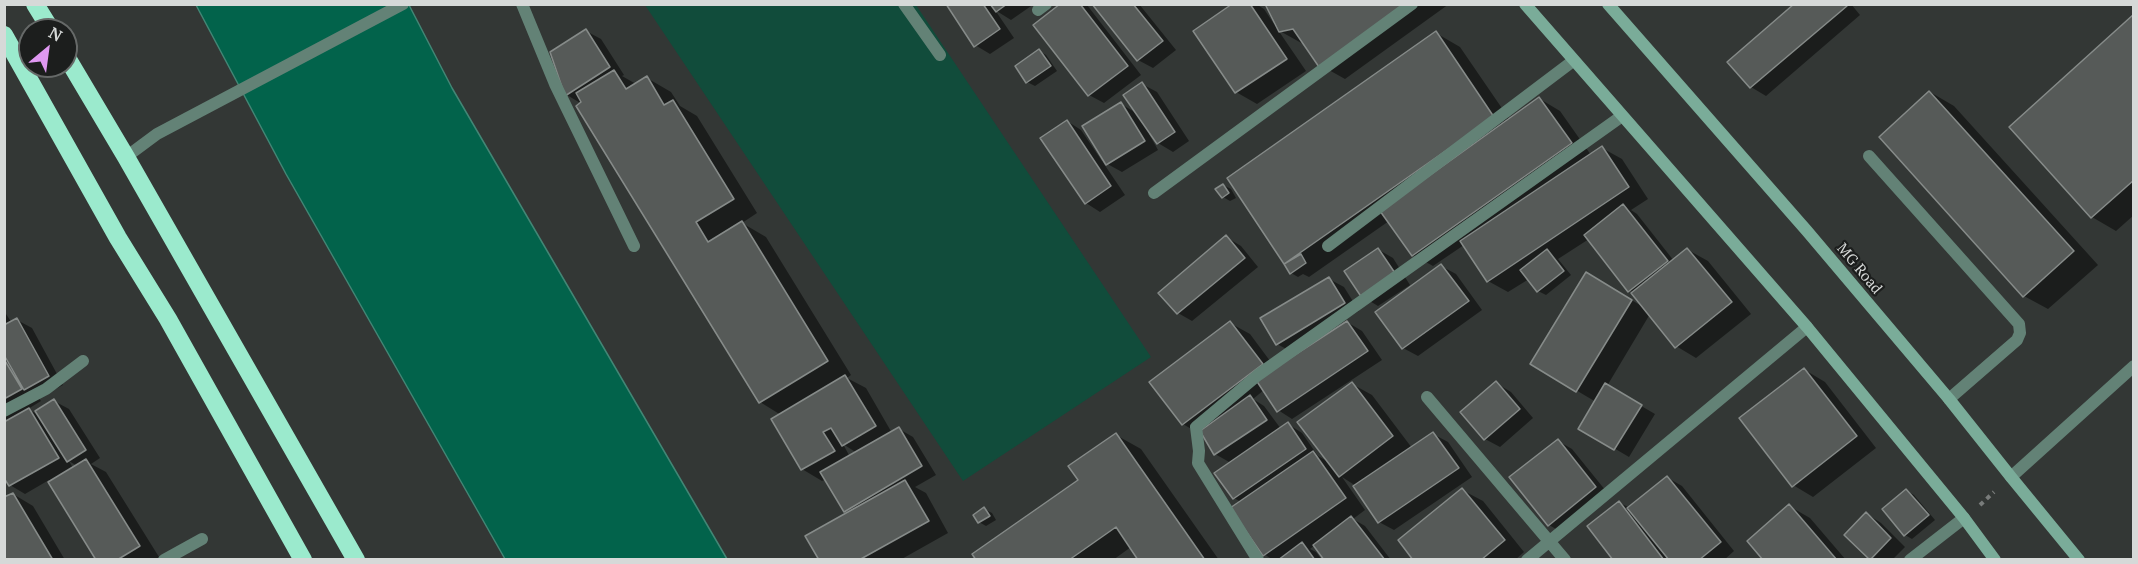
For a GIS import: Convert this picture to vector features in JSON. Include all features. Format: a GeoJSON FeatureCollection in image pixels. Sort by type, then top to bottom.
{"type":"FeatureCollection","features":[{"type":"Feature","properties":{"kind":"highway"},"geometry":{"type":"LineString","coordinates":[[35,4],[44,18]]}},
{"type":"Feature","properties":{"kind":"highway"},"geometry":{"type":"LineString","coordinates":[[4,35],[118,238],[168,319],[303,560]]}},
{"type":"Feature","properties":{"kind":"highway"},"geometry":{"type":"LineString","coordinates":[[78,76],[356,560]]}},
{"type":"Feature","properties":{"kind":"main road"},"geometry":{"type":"LineString","coordinates":[[1525,4],[1807,327],[1964,518],[1995,560]]}},
{"type":"Feature","properties":{"kind":"main road","name":"MG Road"},"geometry":{"type":"LineString","coordinates":[[1608,4],[1807,231],[1949,399],[2079,560]]}},
{"type":"Feature","properties":{"kind":"street"},"geometry":{"type":"LineString","coordinates":[[126,157],[157,134],[403,4]]}},
{"type":"Feature","properties":{"kind":"street"},"geometry":{"type":"LineString","coordinates":[[522,4],[555,84],[634,246]]}},
{"type":"Feature","properties":{"kind":"street"},"geometry":{"type":"LineString","coordinates":[[904,4],[939,55]]}},
{"type":"Feature","properties":{"kind":"street"},"geometry":{"type":"LineString","coordinates":[[1154,193],[1412,4]]}},
{"type":"Feature","properties":{"kind":"street"},"geometry":{"type":"LineString","coordinates":[[1328,246],[1573,61]]}},
{"type":"Feature","properties":{"kind":"street"},"geometry":{"type":"LineString","coordinates":[[1258,560],[1198,463],[1196,427],[1258,375],[1622,116]]}},
{"type":"Feature","properties":{"kind":"street"},"geometry":{"type":"LineString","coordinates":[[1869,156],[2019,324],[2020,333],[2017,340],[1949,399]]}},
{"type":"Feature","properties":{"kind":"street"},"geometry":{"type":"LineString","coordinates":[[1527,560],[1807,327]]}},
{"type":"Feature","properties":{"kind":"street"},"geometry":{"type":"LineString","coordinates":[[4,411],[46,389],[83,361]]}},
{"type":"Feature","properties":{"kind":"street"},"geometry":{"type":"LineString","coordinates":[[2011,477],[2133,366]]}},
{"type":"Feature","properties":{"kind":"street"},"geometry":{"type":"LineString","coordinates":[[1428,397],[1565,560]]}},
{"type":"Feature","properties":{"kind":"street"},"geometry":{"type":"LineString","coordinates":[[1910,560],[1964,518]]}},
{"type":"Feature","properties":{"kind":"street"},"geometry":{"type":"LineString","coordinates":[[164,560],[202,539]]}},
{"type":"Feature","properties":{"kind":"path"},"geometry":{"type":"LineString","coordinates":[[1964,518],[2011,477]]}},
{"type":"Feature","properties":{"kind":"shaded area"},"geometry":{"type":"Polygon","coordinates":[[[196,5],[409,5],[452,88],[727,559],[505,559],[286,174],[196,5]]]}},
{"type":"Feature","properties":{"kind":"shaded area"},"geometry":{"type":"Polygon","coordinates":[[[645,5],[916,5],[1151,357],[963,481],[645,5]]]}},
{"type":"Feature","properties":{"kind":"building"},"geometry":{"type":"Polygon","coordinates":[[[946,4],[983,4],[1000,29],[974,47],[946,4]]]}},
{"type":"Feature","properties":{"kind":"building"},"geometry":{"type":"Polygon","coordinates":[[[990,4],[1007,4],[996,12],[990,4]]]}},
{"type":"Feature","properties":{"kind":"building"},"geometry":{"type":"Polygon","coordinates":[[[1060,4],[1080,4],[1128,66],[1088,96],[1033,25],[1060,4]]]}},
{"type":"Feature","properties":{"kind":"building"},"geometry":{"type":"Polygon","coordinates":[[[1092,4],[1133,4],[1163,41],[1137,61],[1092,4]]]}},
{"type":"Feature","properties":{"kind":"building"},"geometry":{"type":"Polygon","coordinates":[[[1232,4],[1250,4],[1287,59],[1235,93],[1193,31],[1232,4]]]}},
{"type":"Feature","properties":{"kind":"building"},"geometry":{"type":"Polygon","coordinates":[[[1265,4],[1406,4],[1319,67],[1293,29],[1279,32],[1265,4]]]}},
{"type":"Feature","properties":{"kind":"building"},"geometry":{"type":"Polygon","coordinates":[[[1794,4],[1845,4],[1847,6],[1750,88],[1727,62],[1794,4]]]}},
{"type":"Feature","properties":{"kind":"building"},"geometry":{"type":"Polygon","coordinates":[[[2134,14],[2134,180],[2091,218],[2009,127],[2134,14]]]}},
{"type":"Feature","properties":{"kind":"building"},"geometry":{"type":"Polygon","coordinates":[[[586,29],[610,67],[565,96],[550,52],[586,29]]]}},
{"type":"Feature","properties":{"kind":"building"},"geometry":{"type":"Polygon","coordinates":[[[1436,31],[1494,117],[1284,264],[1227,178],[1436,31]]]}},
{"type":"Feature","properties":{"kind":"building"},"geometry":{"type":"Polygon","coordinates":[[[1039,49],[1051,66],[1026,83],[1015,66],[1039,49]]]}},
{"type":"Feature","properties":{"kind":"building"},"geometry":{"type":"Polygon","coordinates":[[[614,70],[626,89],[647,76],[664,105],[673,100],[734,199],[696,222],[708,242],[742,221],[828,361],[759,403],[576,106],[581,102],[576,93],[614,70]]]}},
{"type":"Feature","properties":{"kind":"building"},"geometry":{"type":"Polygon","coordinates":[[[1142,82],[1175,132],[1157,144],[1123,95],[1142,82]]]}},
{"type":"Feature","properties":{"kind":"building"},"geometry":{"type":"Polygon","coordinates":[[[1929,91],[2074,251],[2023,297],[1879,137],[1929,91]]]}},
{"type":"Feature","properties":{"kind":"building"},"geometry":{"type":"Polygon","coordinates":[[[1539,97],[1572,143],[1412,256],[1380,211],[1539,97]]]}},
{"type":"Feature","properties":{"kind":"building"},"geometry":{"type":"Polygon","coordinates":[[[1121,102],[1145,141],[1106,165],[1082,126],[1121,102]]]}},
{"type":"Feature","properties":{"kind":"building"},"geometry":{"type":"Polygon","coordinates":[[[1067,120],[1111,186],[1085,204],[1040,138],[1067,120]]]}},
{"type":"Feature","properties":{"kind":"building"},"geometry":{"type":"Polygon","coordinates":[[[1602,146],[1629,187],[1487,282],[1460,241],[1602,146]]]}},
{"type":"Feature","properties":{"kind":"building"},"geometry":{"type":"Polygon","coordinates":[[[1223,184],[1229,193],[1222,198],[1215,189],[1223,184]]]}},
{"type":"Feature","properties":{"kind":"building"},"geometry":{"type":"Polygon","coordinates":[[[1623,204],[1668,261],[1628,292],[1584,235],[1623,204]]]}},
{"type":"Feature","properties":{"kind":"building"},"geometry":{"type":"Polygon","coordinates":[[[1226,235],[1245,258],[1177,314],[1158,293],[1226,235]]]}},
{"type":"Feature","properties":{"kind":"building"},"geometry":{"type":"Polygon","coordinates":[[[1378,248],[1397,276],[1362,298],[1344,271],[1378,248]]]}},
{"type":"Feature","properties":{"kind":"building"},"geometry":{"type":"Polygon","coordinates":[[[1687,248],[1732,302],[1675,348],[1631,293],[1687,248]]]}},
{"type":"Feature","properties":{"kind":"building"},"geometry":{"type":"Polygon","coordinates":[[[1547,249],[1564,271],[1537,292],[1520,270],[1547,249]]]}},
{"type":"Feature","properties":{"kind":"building"},"geometry":{"type":"Polygon","coordinates":[[[1301,254],[1306,263],[1290,274],[1284,264],[1301,254]]]}},
{"type":"Feature","properties":{"kind":"building"},"geometry":{"type":"Polygon","coordinates":[[[1441,264],[1469,301],[1402,349],[1375,312],[1441,264]]]}},
{"type":"Feature","properties":{"kind":"building"},"geometry":{"type":"Polygon","coordinates":[[[1586,272],[1632,300],[1576,392],[1530,364],[1586,272]]]}},
{"type":"Feature","properties":{"kind":"building"},"geometry":{"type":"Polygon","coordinates":[[[1329,277],[1345,303],[1276,345],[1260,318],[1329,277]]]}},
{"type":"Feature","properties":{"kind":"building"},"geometry":{"type":"Polygon","coordinates":[[[17,318],[49,376],[24,390],[4,355],[4,325],[17,318]]]}},
{"type":"Feature","properties":{"kind":"building"},"geometry":{"type":"Polygon","coordinates":[[[1230,321],[1263,364],[1182,425],[1149,382],[1230,321]]]}},
{"type":"Feature","properties":{"kind":"building"},"geometry":{"type":"Polygon","coordinates":[[[1347,321],[1368,351],[1277,412],[1256,380],[1347,321]]]}},
{"type":"Feature","properties":{"kind":"building"},"geometry":{"type":"Polygon","coordinates":[[[4,359],[22,389],[4,399],[4,359]]]}},
{"type":"Feature","properties":{"kind":"building"},"geometry":{"type":"Polygon","coordinates":[[[1804,368],[1857,436],[1792,487],[1739,418],[1804,368]]]}},
{"type":"Feature","properties":{"kind":"building"},"geometry":{"type":"Polygon","coordinates":[[[845,375],[876,426],[842,446],[831,428],[823,432],[835,451],[801,470],[771,419],[845,375]]]}},
{"type":"Feature","properties":{"kind":"building"},"geometry":{"type":"Polygon","coordinates":[[[1496,381],[1520,409],[1484,440],[1460,412],[1496,381]]]}},
{"type":"Feature","properties":{"kind":"building"},"geometry":{"type":"Polygon","coordinates":[[[1352,382],[1393,436],[1339,477],[1297,422],[1352,382]]]}},
{"type":"Feature","properties":{"kind":"building"},"geometry":{"type":"Polygon","coordinates":[[[1605,383],[1642,405],[1614,450],[1578,429],[1605,383]]]}},
{"type":"Feature","properties":{"kind":"building"},"geometry":{"type":"Polygon","coordinates":[[[1250,395],[1267,420],[1214,455],[1200,431],[1250,395]]]}},
{"type":"Feature","properties":{"kind":"building"},"geometry":{"type":"Polygon","coordinates":[[[54,399],[86,450],[67,462],[35,411],[54,399]]]}},
{"type":"Feature","properties":{"kind":"building"},"geometry":{"type":"Polygon","coordinates":[[[29,408],[59,458],[9,486],[4,478],[4,422],[29,408]]]}},
{"type":"Feature","properties":{"kind":"building"},"geometry":{"type":"Polygon","coordinates":[[[1288,422],[1306,449],[1233,499],[1214,473],[1288,422]]]}},
{"type":"Feature","properties":{"kind":"building"},"geometry":{"type":"Polygon","coordinates":[[[899,427],[922,466],[844,512],[820,472],[899,427]]]}},
{"type":"Feature","properties":{"kind":"building"},"geometry":{"type":"Polygon","coordinates":[[[1433,432],[1459,468],[1378,523],[1353,486],[1433,432]]]}},
{"type":"Feature","properties":{"kind":"building"},"geometry":{"type":"Polygon","coordinates":[[[1116,433],[1205,560],[1138,560],[1116,527],[1069,560],[976,560],[972,554],[1078,480],[1068,466],[1116,433]]]}},
{"type":"Feature","properties":{"kind":"building"},"geometry":{"type":"Polygon","coordinates":[[[1558,439],[1596,487],[1548,526],[1509,477],[1558,439]]]}},
{"type":"Feature","properties":{"kind":"building"},"geometry":{"type":"Polygon","coordinates":[[[1313,451],[1346,498],[1263,556],[1230,508],[1313,451]]]}},
{"type":"Feature","properties":{"kind":"building"},"geometry":{"type":"Polygon","coordinates":[[[86,459],[140,546],[117,560],[96,560],[48,482],[86,459]]]}},
{"type":"Feature","properties":{"kind":"building"},"geometry":{"type":"Polygon","coordinates":[[[1667,476],[1721,542],[1699,560],[1669,560],[1627,508],[1667,476]]]}},
{"type":"Feature","properties":{"kind":"building"},"geometry":{"type":"Polygon","coordinates":[[[905,480],[929,521],[859,560],[819,560],[805,536],[905,480]]]}},
{"type":"Feature","properties":{"kind":"building"},"geometry":{"type":"Polygon","coordinates":[[[1462,488],[1505,540],[1481,560],[1413,560],[1398,540],[1462,488]]]}},
{"type":"Feature","properties":{"kind":"building"},"geometry":{"type":"Polygon","coordinates":[[[1906,489],[1929,515],[1904,536],[1882,509],[1906,489]]]}},
{"type":"Feature","properties":{"kind":"building"},"geometry":{"type":"Polygon","coordinates":[[[13,493],[53,560],[4,560],[4,497],[13,493]]]}},
{"type":"Feature","properties":{"kind":"building"},"geometry":{"type":"Polygon","coordinates":[[[1619,501],[1664,560],[1613,560],[1587,526],[1619,501]]]}},
{"type":"Feature","properties":{"kind":"building"},"geometry":{"type":"Polygon","coordinates":[[[1789,504],[1837,560],[1763,560],[1747,541],[1789,504]]]}},
{"type":"Feature","properties":{"kind":"building"},"geometry":{"type":"Polygon","coordinates":[[[984,507],[990,516],[978,523],[973,515],[984,507]]]}},
{"type":"Feature","properties":{"kind":"building"},"geometry":{"type":"Polygon","coordinates":[[[1866,512],[1891,538],[1870,560],[1844,535],[1866,512]]]}},
{"type":"Feature","properties":{"kind":"building"},"geometry":{"type":"Polygon","coordinates":[[[1351,516],[1385,560],[1324,560],[1313,545],[1351,516]]]}},
{"type":"Feature","properties":{"kind":"building"},"geometry":{"type":"Polygon","coordinates":[[[1302,542],[1315,560],[1278,560],[1302,542]]]}}]}
